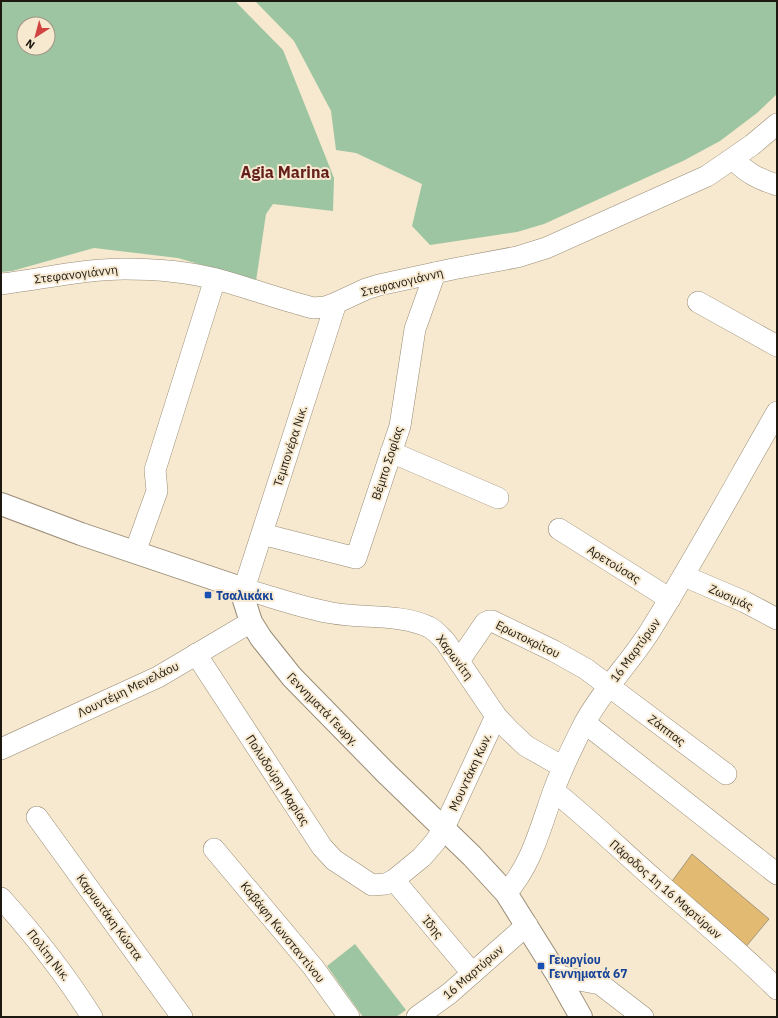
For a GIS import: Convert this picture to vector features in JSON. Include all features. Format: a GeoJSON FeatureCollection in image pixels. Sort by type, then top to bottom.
{"type":"FeatureCollection","features":[{"type":"Feature","properties":{"kind":"street","name":"Στεφανογιάννη"},"geometry":{"type":"LineString","coordinates":[[1,284],[86,271],[124,269],[160,271],[215,279],[314,308],[326,307],[366,289],[396,281],[516,257],[546,248],[707,176],[752,145],[777,124]]}},
{"type":"Feature","properties":{"kind":"street"},"geometry":{"type":"LineString","coordinates":[[733,159],[750,174],[761,180],[777,185]]}},
{"type":"Feature","properties":{"kind":"street","name":"Βέμπο Σοφίας"},"geometry":{"type":"LineString","coordinates":[[262,534],[356,558],[400,426],[415,329],[435,273]]}},
{"type":"Feature","properties":{"kind":"street"},"geometry":{"type":"LineString","coordinates":[[135,552],[157,491],[155,470],[215,279]]}},
{"type":"Feature","properties":{"kind":"street"},"geometry":{"type":"LineString","coordinates":[[698,302],[777,346]]}},
{"type":"Feature","properties":{"kind":"street","name":"Τεμπονέρα Νικ."},"geometry":{"type":"LineString","coordinates":[[244,589],[336,303]]}},
{"type":"Feature","properties":{"kind":"street","name":"16 Μαρτύρων"},"geometry":{"type":"LineString","coordinates":[[506,893],[515,883],[524,866],[545,818],[563,767],[585,723],[609,685],[644,640],[670,599],[777,412]]}},
{"type":"Feature","properties":{"kind":"street"},"geometry":{"type":"LineString","coordinates":[[391,452],[498,498]]}},
{"type":"Feature","properties":{"kind":"street"},"geometry":{"type":"LineString","coordinates":[[1,504],[244,589]]}},
{"type":"Feature","properties":{"kind":"street","name":"Αρετούσας"},"geometry":{"type":"LineString","coordinates":[[558,529],[670,599]]}},
{"type":"Feature","properties":{"kind":"street","name":"Ζωσιμάς"},"geometry":{"type":"LineString","coordinates":[[684,576],[745,602],[777,619]]}},
{"type":"Feature","properties":{"kind":"street","name":"Γεννηματά Γεωργ."},"geometry":{"type":"LineString","coordinates":[[244,589],[244,600],[251,622],[275,656],[304,690],[386,773],[472,856],[506,893],[558,976],[581,1017]]}},
{"type":"Feature","properties":{"kind":"street","name":"Χαρωνίτη"},"geometry":{"type":"LineString","coordinates":[[244,589],[333,613],[406,620],[429,627],[445,640],[496,716],[509,730],[526,746],[563,767]]}},
{"type":"Feature","properties":{"kind":"street","name":"Ερωτοκρίτου"},"geometry":{"type":"LineString","coordinates":[[459,661],[485,622],[489,621],[518,633],[570,660],[609,685]]}},
{"type":"Feature","properties":{"kind":"street","name":"Λουντέμη Μενελάου"},"geometry":{"type":"LineString","coordinates":[[1,749],[158,677],[251,622]]}},
{"type":"Feature","properties":{"kind":"street","name":"Πολυδούρη Μαρίας"},"geometry":{"type":"LineString","coordinates":[[196,654],[322,847],[334,860],[372,885],[386,882]]}},
{"type":"Feature","properties":{"kind":"street","name":"Ζάππας"},"geometry":{"type":"LineString","coordinates":[[609,685],[726,774]]}},
{"type":"Feature","properties":{"kind":"street","name":"Μουντάκη Κων."},"geometry":{"type":"LineString","coordinates":[[386,882],[422,858],[444,828],[496,716]]}},
{"type":"Feature","properties":{"kind":"street"},"geometry":{"type":"LineString","coordinates":[[585,723],[777,874]]}},
{"type":"Feature","properties":{"kind":"street","name":"Πάροδος 1η 16 Μαρτύρων"},"geometry":{"type":"LineString","coordinates":[[554,791],[739,952],[777,989]]}},
{"type":"Feature","properties":{"kind":"street","name":"Καρυωτάκη Κώστα"},"geometry":{"type":"LineString","coordinates":[[38,816],[182,1017]]}},
{"type":"Feature","properties":{"kind":"street","name":"Καβάφη Κωνσταντίνου"},"geometry":{"type":"LineString","coordinates":[[214,849],[313,967],[349,1017]]}},
{"type":"Feature","properties":{"kind":"street","name":"Ίδης"},"geometry":{"type":"LineString","coordinates":[[386,882],[472,973]]}},
{"type":"Feature","properties":{"kind":"street","name":"Πολίτη Νικ."},"geometry":{"type":"LineString","coordinates":[[1,898],[38,939],[60,968],[92,1017]]}},
{"type":"Feature","properties":{"kind":"street","name":"16 Μαρτύρων"},"geometry":{"type":"LineString","coordinates":[[417,1017],[444,1009],[472,973],[527,925]]}},
{"type":"Feature","properties":{"kind":"street"},"geometry":{"type":"LineString","coordinates":[[558,976],[600,984],[643,1017]]}},
{"type":"Feature","properties":{"kind":"green space"},"geometry":{"type":"Polygon","coordinates":[[[1,1],[235,1],[283,50],[334,178],[333,211],[273,204],[266,214],[256,281],[178,258],[94,248],[12,271],[1,272],[1,1]]]}},
{"type":"Feature","properties":{"kind":"green space"},"geometry":{"type":"Polygon","coordinates":[[[255,1],[777,1],[777,94],[757,113],[720,141],[683,161],[544,224],[517,232],[430,245],[412,226],[422,184],[356,153],[336,150],[331,111],[294,41],[255,1]]]}},
{"type":"Feature","properties":{"kind":"green space"},"geometry":{"type":"Polygon","coordinates":[[[355,944],[406,1010],[396,1017],[363,1017],[327,966],[355,944]]]}},
{"type":"Feature","properties":{"kind":"building"},"geometry":{"type":"Polygon","coordinates":[[[692,854],[769,919],[744,949],[670,884],[692,854]]]}},
{"type":"Feature","properties":{"kind":"place","name":"Τσαλικάκι"},"geometry":{"type":"Point","coordinates":[208,595]}},
{"type":"Feature","properties":{"kind":"place","name":"Γεωργίου Γεννηματά 67"},"geometry":{"type":"Point","coordinates":[541,966]}},
{"type":"Feature","properties":{"kind":"district","name":"Agia Marina"},"geometry":{"type":"Point","coordinates":[285,172]}}]}
